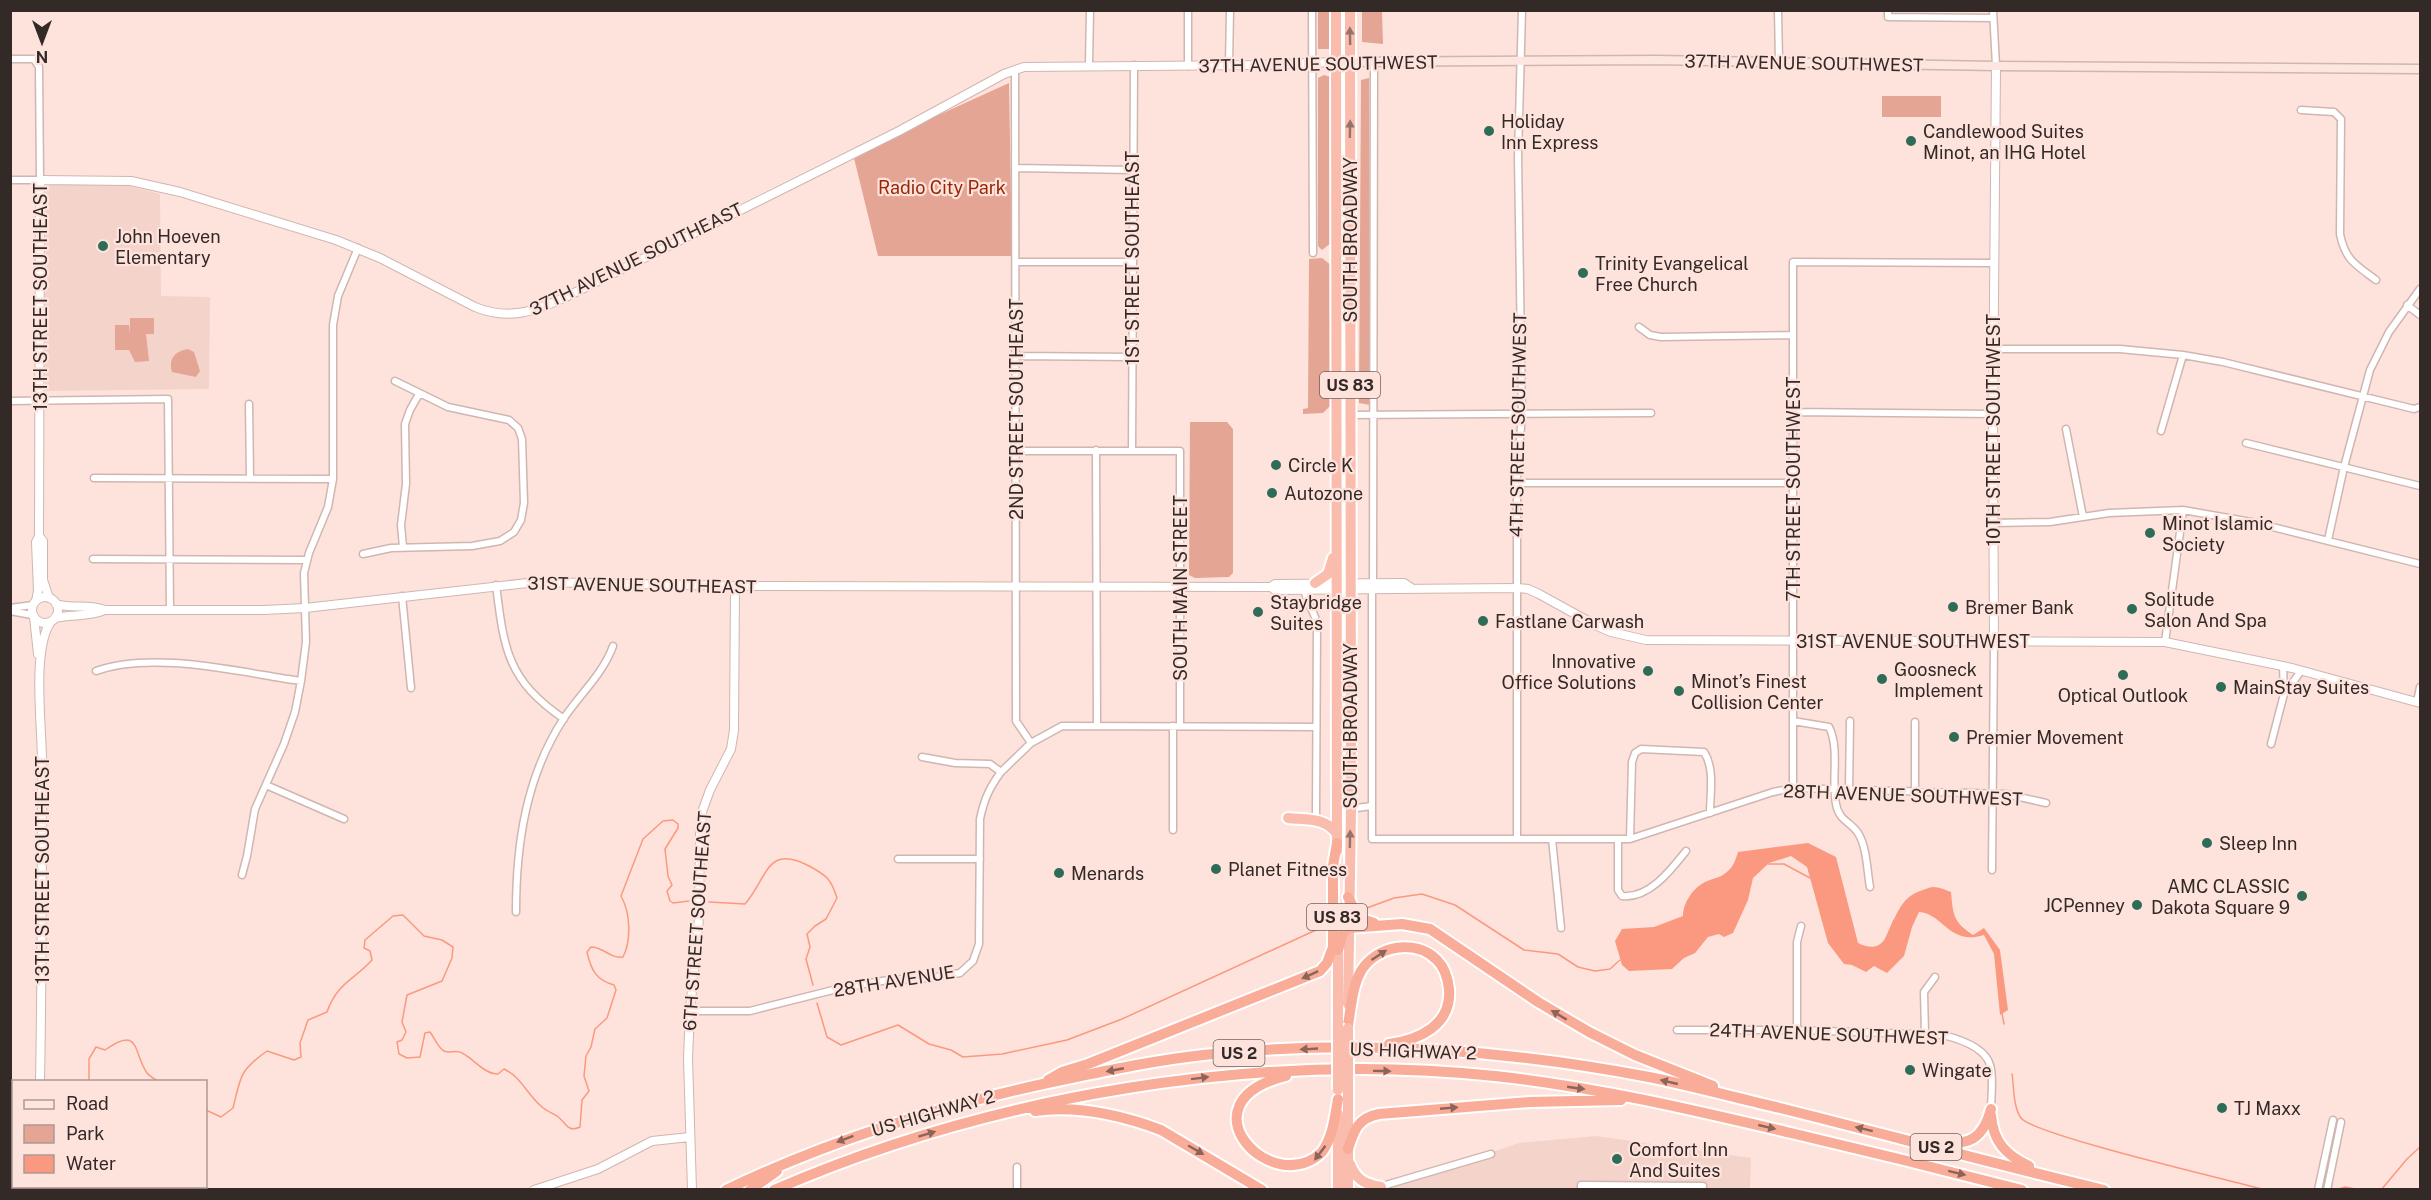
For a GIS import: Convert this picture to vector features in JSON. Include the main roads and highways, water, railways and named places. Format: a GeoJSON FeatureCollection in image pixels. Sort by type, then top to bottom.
{"type":"FeatureCollection","features":[{"type":"Feature","properties":{"kind":"highway","name":"SOUTH BROADWAY"},"geometry":{"type":"LineString","coordinates":[[1336,10],[1337,531],[1344,586],[1350,681],[1348,928],[1338,1190]]}},
{"type":"Feature","properties":{"kind":"highway","name":"SOUTH BROADWAY"},"geometry":{"type":"LineString","coordinates":[[1345,1025],[1338,951],[1336,811],[1344,586],[1350,534],[1350,10]]}},
{"type":"Feature","properties":{"kind":"highway"},"geometry":{"type":"LineString","coordinates":[[1336,254],[1343,255],[1345,261],[1344,319],[1349,355]]}},
{"type":"Feature","properties":{"kind":"highway"},"geometry":{"type":"LineString","coordinates":[[1336,314],[1344,358],[1344,410],[1350,415]]}},
{"type":"Feature","properties":{"kind":"highway"},"geometry":{"type":"LineString","coordinates":[[1336,419],[1344,421],[1345,424],[1345,482],[1350,534]]}},
{"type":"Feature","properties":{"kind":"highway"},"geometry":{"type":"LineString","coordinates":[[1337,480],[1342,518],[1344,586]]}},
{"type":"Feature","properties":{"kind":"highway"},"geometry":{"type":"LineString","coordinates":[[1315,583],[1328,574],[1332,567],[1334,539],[1337,531]]}},
{"type":"Feature","properties":{"kind":"highway"},"geometry":{"type":"LineString","coordinates":[[1037,1086],[1062,1072],[1320,971],[1328,963],[1333,947],[1333,866],[1337,838],[1333,828],[1319,821],[1287,819]]}},
{"type":"Feature","properties":{"kind":"highway"},"geometry":{"type":"LineString","coordinates":[[1348,897],[1359,918],[1380,924]]}},
{"type":"Feature","properties":{"kind":"highway"},"geometry":{"type":"LineString","coordinates":[[1338,951],[1343,933],[1348,928],[1380,924],[1430,929],[1538,1002],[1605,1041],[1669,1070],[1767,1105]]}},
{"type":"Feature","properties":{"kind":"highway"},"geometry":{"type":"LineString","coordinates":[[1345,1025],[1362,970],[1371,960],[1386,950],[1397,947],[1419,950],[1437,960],[1444,970],[1448,982],[1449,1003],[1444,1015],[1432,1028],[1412,1039],[1356,1048]]}},
{"type":"Feature","properties":{"kind":"highway","name":"US HIGHWAY 2"},"geometry":{"type":"LineString","coordinates":[[726,1190],[797,1158],[863,1133],[939,1109],[1037,1086],[1142,1064],[1203,1055],[1356,1048],[1442,1050],[1536,1060],[1651,1078],[1894,1136],[2104,1190]]}},
{"type":"Feature","properties":{"kind":"highway"},"geometry":{"type":"LineString","coordinates":[[1324,1070],[1274,1079],[1250,1093],[1239,1111],[1237,1127],[1244,1150],[1251,1160],[1268,1170],[1288,1173],[1304,1168],[1316,1160],[1326,1146],[1342,1093]]}},
{"type":"Feature","properties":{"kind":"highway","name":"US HIGHWAY 2"},"geometry":{"type":"LineString","coordinates":[[774,1190],[852,1158],[979,1119],[1061,1100],[1221,1076],[1324,1070],[1496,1076],[1613,1093],[1677,1106],[2022,1190]]}},
{"type":"Feature","properties":{"kind":"highway","name":"SOUTH BROADWAY"},"geometry":{"type":"LineString","coordinates":[[1342,1093],[1348,1155],[1348,1190]]}},
{"type":"Feature","properties":{"kind":"highway"},"geometry":{"type":"LineString","coordinates":[[1376,1188],[1363,1182],[1353,1172],[1348,1155],[1353,1131],[1360,1121],[1379,1114],[1584,1099],[1622,1100],[1677,1106]]}},
{"type":"Feature","properties":{"kind":"highway"},"geometry":{"type":"LineString","coordinates":[[1894,1136],[1951,1143],[1966,1142],[1979,1135],[1987,1124],[1991,1109],[1994,1135],[2002,1149],[2019,1162],[2046,1175]]}},
{"type":"Feature","properties":{"kind":"highway"},"geometry":{"type":"LineString","coordinates":[[979,1119],[1062,1110],[1099,1111],[1119,1116],[1161,1130],[1262,1190]]}},
{"type":"Feature","properties":{"kind":"highway"},"geometry":{"type":"LineString","coordinates":[[750,1190],[797,1158]]}},
{"type":"Feature","properties":{"kind":"main road","name":"37TH AVENUE SOUTHWEST"},"geometry":{"type":"LineString","coordinates":[[1335,62],[1521,61],[2421,69]]}},
{"type":"Feature","properties":{"kind":"water"},"geometry":{"type":"Polygon","coordinates":[[[1808,843],[1836,857],[1858,943],[1871,947],[1879,945],[1885,938],[1900,907],[1908,898],[1920,891],[1933,887],[1951,892],[1955,917],[1961,926],[1973,935],[1984,928],[2000,950],[2008,1010],[2000,1015],[1994,954],[1984,935],[1972,937],[1955,933],[1928,914],[1919,912],[1904,956],[1887,973],[1874,966],[1866,972],[1844,964],[1828,943],[1807,867],[1791,856],[1769,863],[1753,878],[1748,900],[1733,933],[1724,937],[1719,934],[1708,937],[1695,953],[1684,958],[1672,969],[1629,971],[1622,965],[1615,941],[1622,929],[1654,927],[1683,916],[1687,901],[1693,892],[1705,882],[1727,872],[1733,866],[1738,852],[1808,843]]]}},
{"type":"Feature","properties":{"kind":"waterway"},"geometry":{"type":"LineString","coordinates":[[207,1110],[221,1117],[233,1108],[246,1069],[267,1051],[294,1060],[301,1057],[300,1043],[308,1020],[327,1012],[341,988],[372,960],[370,951],[364,948],[365,940],[393,916],[403,915],[424,936],[442,940],[453,947],[452,958],[442,981],[407,995],[402,1022],[406,1032],[402,1040],[397,1042],[399,1054],[407,1058],[420,1057],[425,1033],[430,1032],[442,1050],[460,1052],[493,1073],[498,1074],[504,1069],[510,1072],[543,1108],[557,1116],[570,1128],[576,1129],[580,1127],[582,1100],[589,1091],[584,1076],[586,1056],[591,1047],[595,1029],[607,1018],[616,990],[614,985],[595,973],[587,952],[591,947],[623,957],[628,942],[629,926],[621,896],[643,839],[663,821],[673,820],[678,824],[678,828],[665,849],[668,876],[672,885],[667,891],[670,901],[673,903],[689,901]]}},
{"type":"Feature","properties":{"kind":"waterway"},"geometry":{"type":"LineString","coordinates":[[709,902],[745,904],[764,874],[776,861],[796,860],[825,876],[833,886],[837,898],[826,919],[807,934],[810,947],[806,959],[813,985]]}},
{"type":"Feature","properties":{"kind":"waterway"},"geometry":{"type":"LineString","coordinates":[[1768,864],[1784,864],[1810,878]]}},
{"type":"Feature","properties":{"kind":"waterway"},"geometry":{"type":"LineString","coordinates":[[1364,909],[1394,898],[1422,894],[1455,905],[1524,950],[1558,954],[1578,967],[1595,971],[1610,969],[1620,960]]}},
{"type":"Feature","properties":{"kind":"waterway"},"geometry":{"type":"LineString","coordinates":[[1884,943],[1894,920]]}},
{"type":"Feature","properties":{"kind":"waterway"},"geometry":{"type":"LineString","coordinates":[[817,1003],[827,1037],[841,1045],[898,1025],[929,1044],[951,1050],[963,1057],[1002,1054],[1067,1040],[1122,1019],[1316,930]]}},
{"type":"Feature","properties":{"kind":"waterway"},"geometry":{"type":"LineString","coordinates":[[2002,1013],[2004,1024]]}},
{"type":"Feature","properties":{"kind":"waterway"},"geometry":{"type":"LineString","coordinates":[[89,1080],[89,1059],[96,1047],[105,1050],[125,1040],[134,1045],[147,1073],[156,1080]]}},
{"type":"Feature","properties":{"kind":"waterway"},"geometry":{"type":"LineString","coordinates":[[2012,1074],[2018,1113],[2021,1118],[2034,1126],[2096,1146],[2266,1190]]}},
{"type":"Feature","properties":{"kind":"waterway"},"geometry":{"type":"LineString","coordinates":[[2381,1190],[2420,1147]]}},
{"type":"Feature","properties":{"kind":"waterway"},"geometry":{"type":"LineString","coordinates":[[2339,1189],[2345,1187],[2360,1190]]}},
{"type":"Feature","properties":{"kind":"place","name":"Holiday Inn Express"},"geometry":{"type":"Point","coordinates":[1489,131]}},
{"type":"Feature","properties":{"kind":"place","name":"Candlewood Suites Minot, an IHG Hotel"},"geometry":{"type":"Point","coordinates":[1911,141]}},
{"type":"Feature","properties":{"kind":"place","name":"John Hoeven Elementary"},"geometry":{"type":"Point","coordinates":[103,246]}},
{"type":"Feature","properties":{"kind":"place","name":"Trinity Evangelical Free Church"},"geometry":{"type":"Point","coordinates":[1583,273]}},
{"type":"Feature","properties":{"kind":"place","name":"Circle K"},"geometry":{"type":"Point","coordinates":[1276,465]}},
{"type":"Feature","properties":{"kind":"place","name":"Autozone"},"geometry":{"type":"Point","coordinates":[1272,493]}},
{"type":"Feature","properties":{"kind":"place","name":"Minot Islamic Society"},"geometry":{"type":"Point","coordinates":[2150,533]}},
{"type":"Feature","properties":{"kind":"place","name":"Bremer Bank"},"geometry":{"type":"Point","coordinates":[1953,607]}},
{"type":"Feature","properties":{"kind":"place","name":"Solitude Salon And Spa"},"geometry":{"type":"Point","coordinates":[2132,609]}},
{"type":"Feature","properties":{"kind":"place","name":"Staybridge Suites"},"geometry":{"type":"Point","coordinates":[1258,612]}},
{"type":"Feature","properties":{"kind":"place","name":"Fastlane Carwash"},"geometry":{"type":"Point","coordinates":[1483,621]}},
{"type":"Feature","properties":{"kind":"place","name":"Innovative Office Solutions"},"geometry":{"type":"Point","coordinates":[1648,671]}},
{"type":"Feature","properties":{"kind":"place","name":"Optical Outlook"},"geometry":{"type":"Point","coordinates":[2123,675]}},
{"type":"Feature","properties":{"kind":"place","name":"Goosneck Implement"},"geometry":{"type":"Point","coordinates":[1882,679]}},
{"type":"Feature","properties":{"kind":"place","name":"MainStay Suites"},"geometry":{"type":"Point","coordinates":[2221,687]}},
{"type":"Feature","properties":{"kind":"place","name":"Minot’s Finest Collision Center"},"geometry":{"type":"Point","coordinates":[1679,691]}},
{"type":"Feature","properties":{"kind":"place","name":"Premier Movement"},"geometry":{"type":"Point","coordinates":[1954,737]}},
{"type":"Feature","properties":{"kind":"place","name":"Sleep Inn"},"geometry":{"type":"Point","coordinates":[2207,843]}},
{"type":"Feature","properties":{"kind":"place","name":"Planet Fitness"},"geometry":{"type":"Point","coordinates":[1216,869]}},
{"type":"Feature","properties":{"kind":"place","name":"Menards"},"geometry":{"type":"Point","coordinates":[1059,873]}},
{"type":"Feature","properties":{"kind":"place","name":"AMC CLASSIC Dakota Square 9"},"geometry":{"type":"Point","coordinates":[2302,896]}},
{"type":"Feature","properties":{"kind":"place","name":"JCPenney"},"geometry":{"type":"Point","coordinates":[2137,905]}},
{"type":"Feature","properties":{"kind":"place","name":"Wingate"},"geometry":{"type":"Point","coordinates":[1910,1070]}},
{"type":"Feature","properties":{"kind":"place","name":"TJ Maxx"},"geometry":{"type":"Point","coordinates":[2222,1108]}},
{"type":"Feature","properties":{"kind":"place","name":"Comfort Inn And Suites"},"geometry":{"type":"Point","coordinates":[1617,1159]}},
{"type":"Feature","properties":{"kind":"park label","name":"Radio City Park"},"geometry":{"type":"Point","coordinates":[942,187]}}]}
